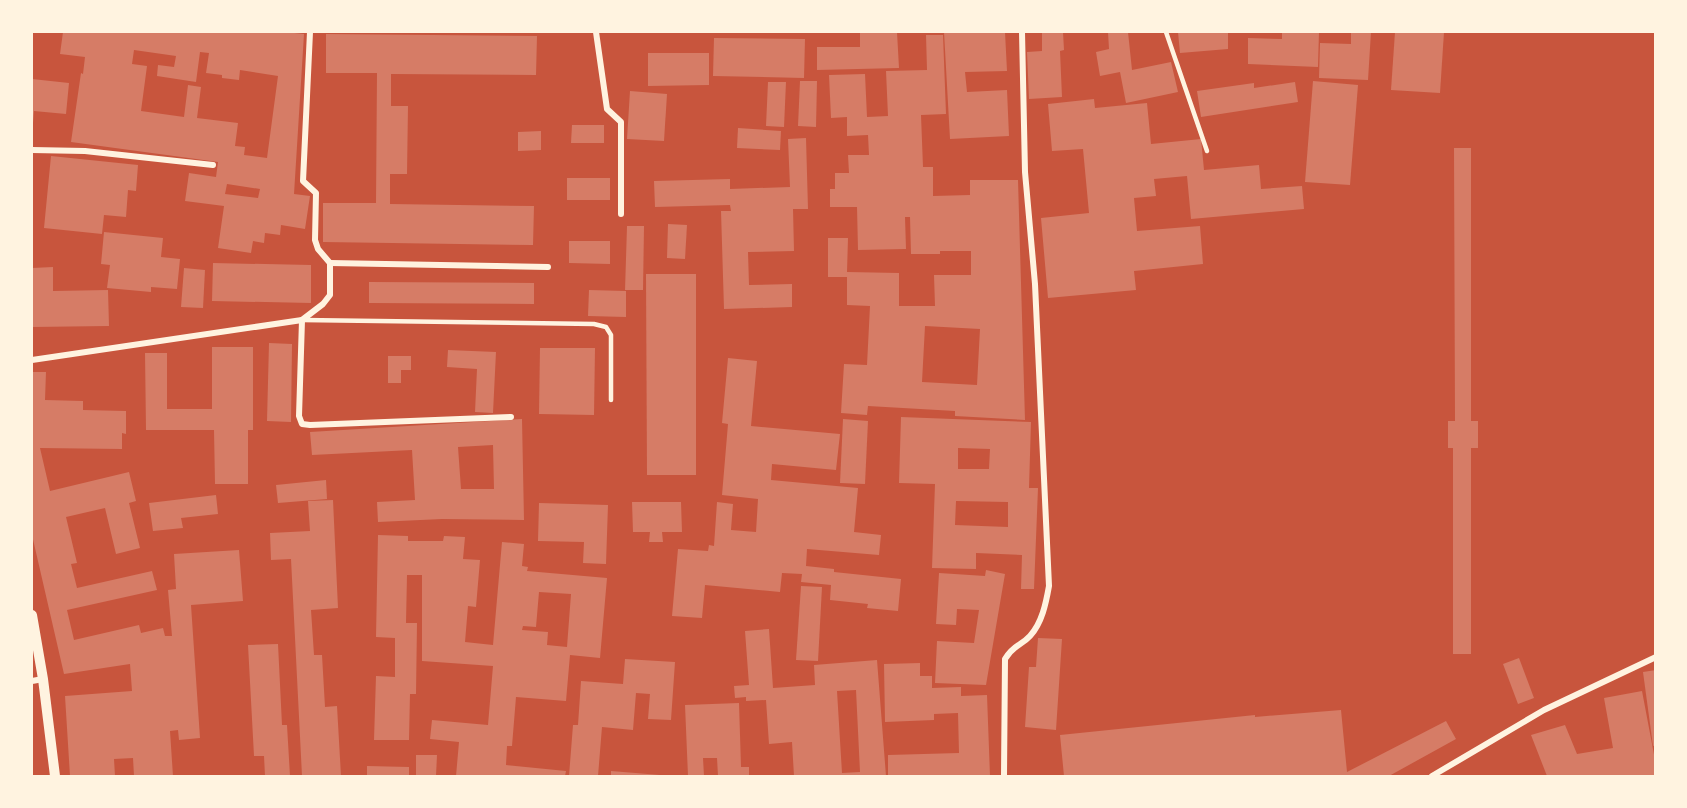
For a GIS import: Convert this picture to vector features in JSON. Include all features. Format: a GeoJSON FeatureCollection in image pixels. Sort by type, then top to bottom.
{"type":"FeatureCollection","features":[{"type":"Feature","properties":{"kind":"street"},"geometry":{"type":"LineString","coordinates":[[32,360],[302,320],[323,304],[330,295],[330,263],[318,249],[315,240],[316,193],[303,181],[310,32]]}},
{"type":"Feature","properties":{"kind":"street"},"geometry":{"type":"LineString","coordinates":[[596,32],[607,110],[621,123],[621,214]]}},
{"type":"Feature","properties":{"kind":"street"},"geometry":{"type":"LineString","coordinates":[[1004,777],[1005,659],[1011,649],[1030,636],[1044,612],[1049,586],[1035,284],[1024,172],[1023,32]]}},
{"type":"Feature","properties":{"kind":"street"},"geometry":{"type":"LineString","coordinates":[[32,150],[85,151],[213,165]]}},
{"type":"Feature","properties":{"kind":"street"},"geometry":{"type":"LineString","coordinates":[[330,263],[548,267]]}},
{"type":"Feature","properties":{"kind":"street"},"geometry":{"type":"LineString","coordinates":[[302,320],[299,416],[302,424],[511,417]]}},
{"type":"Feature","properties":{"kind":"street"},"geometry":{"type":"LineString","coordinates":[[32,615],[43,679],[54,777]]}},
{"type":"Feature","properties":{"kind":"street"},"geometry":{"type":"LineString","coordinates":[[1432,777],[1544,710],[1656,657]]}},
{"type":"Feature","properties":{"kind":"street"},"geometry":{"type":"LineString","coordinates":[[32,681],[43,679]]}},
{"type":"Feature","properties":{"kind":"lane"},"geometry":{"type":"LineString","coordinates":[[1166,32],[1207,151]]}},
{"type":"Feature","properties":{"kind":"lane"},"geometry":{"type":"LineString","coordinates":[[302,320],[594,324],[606,327],[611,335],[611,400]]}},
{"type":"Feature","properties":{"kind":"building"},"geometry":{"type":"Polygon","coordinates":[[[63,32],[285,32],[304,34],[294,194],[310,196],[305,229],[281,225],[280,235],[265,233],[264,243],[253,241],[251,253],[218,248],[224,206],[185,201],[189,173],[216,177],[218,162],[71,142],[85,57],[60,54],[63,32]],[[134,50],[132,64],[147,66],[141,111],[184,117],[188,85],[201,87],[197,118],[238,123],[235,146],[245,147],[244,155],[267,158],[278,76],[240,70],[239,80],[222,78],[222,75],[206,73],[209,53],[200,52],[196,82],[157,76],[158,65],[174,67],[176,56],[134,50]],[[227,184],[225,194],[258,198],[260,189],[227,184]]]}},
{"type":"Feature","properties":{"kind":"building"},"geometry":{"type":"Polygon","coordinates":[[[860,32],[897,32],[899,68],[817,70],[817,47],[860,47],[860,32]]]}},
{"type":"Feature","properties":{"kind":"building"},"geometry":{"type":"Polygon","coordinates":[[[944,32],[1005,32],[1007,71],[965,72],[967,92],[1007,90],[1009,136],[950,139],[944,32]]]}},
{"type":"Feature","properties":{"kind":"building"},"geometry":{"type":"Polygon","coordinates":[[[1042,32],[1063,32],[1064,50],[1060,51],[1062,97],[1029,99],[1027,52],[1042,51],[1042,32]]]}},
{"type":"Feature","properties":{"kind":"building"},"geometry":{"type":"Polygon","coordinates":[[[1108,32],[1128,32],[1132,70],[1171,62],[1178,92],[1126,103],[1120,72],[1100,76],[1096,52],[1109,49],[1108,32]]]}},
{"type":"Feature","properties":{"kind":"building"},"geometry":{"type":"Polygon","coordinates":[[[1178,32],[1228,32],[1228,49],[1180,53],[1178,32]]]}},
{"type":"Feature","properties":{"kind":"building"},"geometry":{"type":"Polygon","coordinates":[[[1282,32],[1319,32],[1318,67],[1248,64],[1248,38],[1282,39],[1282,32]]]}},
{"type":"Feature","properties":{"kind":"building"},"geometry":{"type":"Polygon","coordinates":[[[1351,32],[1371,32],[1368,80],[1319,78],[1320,43],[1351,44],[1351,32]]]}},
{"type":"Feature","properties":{"kind":"building"},"geometry":{"type":"Polygon","coordinates":[[[1395,32],[1444,32],[1440,93],[1391,90],[1395,32]]]}},
{"type":"Feature","properties":{"kind":"building"},"geometry":{"type":"Polygon","coordinates":[[[326,34],[537,36],[536,75],[391,74],[391,106],[408,106],[407,174],[390,174],[390,204],[534,206],[533,245],[323,242],[323,203],[376,203],[377,73],[326,73],[326,34]]]}},
{"type":"Feature","properties":{"kind":"building"},"geometry":{"type":"Polygon","coordinates":[[[926,35],[943,35],[946,114],[921,115],[923,167],[933,167],[933,196],[970,195],[970,180],[1018,180],[1025,420],[955,416],[955,411],[868,406],[867,415],[841,413],[844,364],[867,365],[870,306],[847,305],[847,277],[828,277],[828,238],[848,238],[847,272],[899,273],[899,306],[935,306],[934,275],[971,275],[971,251],[911,254],[910,217],[905,217],[906,249],[858,250],[857,207],[830,207],[830,189],[835,189],[835,173],[849,173],[848,155],[869,155],[868,135],[847,136],[847,117],[831,118],[829,75],[865,74],[867,117],[888,116],[886,71],[927,70],[926,35]],[[925,326],[922,382],[977,385],[980,329],[925,326]]]}},
{"type":"Feature","properties":{"kind":"building"},"geometry":{"type":"Polygon","coordinates":[[[714,38],[805,39],[804,78],[713,76],[714,38]]]}},
{"type":"Feature","properties":{"kind":"building"},"geometry":{"type":"Polygon","coordinates":[[[648,53],[709,53],[709,85],[648,86],[648,53]]]}},
{"type":"Feature","properties":{"kind":"building"},"geometry":{"type":"Polygon","coordinates":[[[32,79],[69,83],[66,114],[34,111],[32,123],[32,79]]]}},
{"type":"Feature","properties":{"kind":"building"},"geometry":{"type":"Polygon","coordinates":[[[800,81],[817,81],[816,127],[798,126],[800,81]]]}},
{"type":"Feature","properties":{"kind":"building"},"geometry":{"type":"Polygon","coordinates":[[[1313,81],[1358,85],[1350,185],[1305,182],[1313,81]]]}},
{"type":"Feature","properties":{"kind":"building"},"geometry":{"type":"Polygon","coordinates":[[[768,82],[786,82],[784,127],[766,126],[768,82]]]}},
{"type":"Feature","properties":{"kind":"building"},"geometry":{"type":"Polygon","coordinates":[[[1295,82],[1298,102],[1201,117],[1197,91],[1254,83],[1254,88],[1295,82]]]}},
{"type":"Feature","properties":{"kind":"building"},"geometry":{"type":"Polygon","coordinates":[[[630,91],[667,94],[664,141],[627,139],[630,91]]]}},
{"type":"Feature","properties":{"kind":"building"},"geometry":{"type":"Polygon","coordinates":[[[1094,99],[1095,108],[1147,103],[1151,144],[1201,139],[1204,170],[1259,165],[1261,189],[1302,186],[1304,209],[1191,219],[1187,176],[1154,179],[1156,196],[1134,198],[1137,231],[1200,226],[1203,264],[1134,271],[1136,290],[1048,298],[1041,218],[1089,213],[1083,149],[1052,151],[1048,104],[1094,99]]]}},
{"type":"Feature","properties":{"kind":"building"},"geometry":{"type":"Polygon","coordinates":[[[572,125],[604,125],[604,143],[571,143],[572,125]]]}},
{"type":"Feature","properties":{"kind":"building"},"geometry":{"type":"Polygon","coordinates":[[[738,128],[781,131],[780,150],[737,148],[738,128]]]}},
{"type":"Feature","properties":{"kind":"building"},"geometry":{"type":"Polygon","coordinates":[[[541,131],[541,150],[518,151],[518,132],[541,131]]]}},
{"type":"Feature","properties":{"kind":"building"},"geometry":{"type":"Polygon","coordinates":[[[806,138],[808,209],[793,209],[794,251],[748,252],[749,285],[792,284],[792,307],[724,309],[721,211],[731,211],[730,205],[655,207],[654,181],[730,179],[730,189],[790,187],[788,139],[806,138]]]}},
{"type":"Feature","properties":{"kind":"building"},"geometry":{"type":"Polygon","coordinates":[[[1454,148],[1471,148],[1471,421],[1478,421],[1478,448],[1471,448],[1471,654],[1453,654],[1453,448],[1448,448],[1448,421],[1455,421],[1454,148]]]}},
{"type":"Feature","properties":{"kind":"building"},"geometry":{"type":"Polygon","coordinates":[[[51,156],[138,165],[136,191],[128,190],[126,217],[104,215],[102,234],[44,228],[51,156]]]}},
{"type":"Feature","properties":{"kind":"building"},"geometry":{"type":"Polygon","coordinates":[[[567,178],[610,178],[610,200],[567,200],[567,178]]]}},
{"type":"Feature","properties":{"kind":"building"},"geometry":{"type":"Polygon","coordinates":[[[668,224],[687,225],[685,259],[667,258],[668,224]]]}},
{"type":"Feature","properties":{"kind":"building"},"geometry":{"type":"Polygon","coordinates":[[[627,226],[644,226],[643,290],[625,290],[627,226]]]}},
{"type":"Feature","properties":{"kind":"building"},"geometry":{"type":"Polygon","coordinates":[[[104,232],[163,238],[161,257],[180,259],[177,289],[151,287],[151,292],[107,288],[110,265],[101,264],[104,232]]]}},
{"type":"Feature","properties":{"kind":"building"},"geometry":{"type":"Polygon","coordinates":[[[569,241],[610,241],[610,264],[569,263],[569,241]]]}},
{"type":"Feature","properties":{"kind":"building"},"geometry":{"type":"Polygon","coordinates":[[[213,263],[311,265],[311,303],[212,301],[213,263]]]}},
{"type":"Feature","properties":{"kind":"building"},"geometry":{"type":"Polygon","coordinates":[[[53,267],[53,291],[108,290],[109,326],[32,327],[32,268],[53,267]]]}},
{"type":"Feature","properties":{"kind":"building"},"geometry":{"type":"Polygon","coordinates":[[[184,268],[205,270],[203,308],[181,307],[184,268]]]}},
{"type":"Feature","properties":{"kind":"building"},"geometry":{"type":"Polygon","coordinates":[[[646,274],[696,274],[696,475],[647,475],[646,274]]]}},
{"type":"Feature","properties":{"kind":"building"},"geometry":{"type":"Polygon","coordinates":[[[369,282],[534,283],[534,304],[369,303],[369,282]]]}},
{"type":"Feature","properties":{"kind":"building"},"geometry":{"type":"Polygon","coordinates":[[[589,290],[626,291],[626,317],[588,316],[589,290]]]}},
{"type":"Feature","properties":{"kind":"building"},"geometry":{"type":"Polygon","coordinates":[[[269,343],[292,344],[291,422],[267,421],[269,343]]]}},
{"type":"Feature","properties":{"kind":"building"},"geometry":{"type":"Polygon","coordinates":[[[212,347],[253,347],[253,430],[248,430],[248,484],[215,484],[214,430],[146,430],[145,353],[167,353],[167,409],[212,409],[212,347]]]}},
{"type":"Feature","properties":{"kind":"building"},"geometry":{"type":"Polygon","coordinates":[[[540,348],[595,348],[594,415],[539,414],[540,348]]]}},
{"type":"Feature","properties":{"kind":"building"},"geometry":{"type":"Polygon","coordinates":[[[448,350],[496,352],[493,413],[475,412],[477,369],[447,367],[448,350]]]}},
{"type":"Feature","properties":{"kind":"building"},"geometry":{"type":"Polygon","coordinates":[[[388,356],[411,356],[411,370],[401,370],[401,383],[388,383],[388,356]]]}},
{"type":"Feature","properties":{"kind":"building"},"geometry":{"type":"Polygon","coordinates":[[[728,358],[757,361],[751,426],[840,434],[836,470],[772,464],[771,480],[858,488],[854,532],[881,535],[879,555],[807,549],[806,566],[834,569],[834,572],[901,579],[898,611],[867,608],[868,604],[830,600],[831,585],[801,582],[802,574],[782,573],[780,592],[705,585],[702,618],[672,616],[678,549],[708,551],[709,545],[714,546],[717,502],[733,504],[731,530],[756,532],[758,499],[722,495],[728,424],[722,423],[728,358]]]}},
{"type":"Feature","properties":{"kind":"building"},"geometry":{"type":"Polygon","coordinates":[[[32,372],[46,372],[45,400],[83,401],[83,410],[126,411],[126,434],[122,433],[122,449],[40,448],[50,491],[129,472],[136,501],[129,503],[140,548],[116,554],[105,508],[66,517],[77,563],[71,564],[77,588],[152,571],[157,590],[67,610],[74,640],[139,625],[141,633],[163,628],[165,636],[172,636],[168,590],[176,589],[174,554],[239,550],[243,601],[191,605],[200,738],[179,740],[178,730],[170,731],[173,776],[134,776],[133,758],[114,759],[115,776],[70,776],[65,696],[132,691],[130,664],[64,674],[32,535],[32,372]]]}},
{"type":"Feature","properties":{"kind":"building"},"geometry":{"type":"Polygon","coordinates":[[[901,417],[1031,422],[1029,488],[1038,488],[1034,589],[1021,589],[1022,555],[976,553],[976,569],[932,568],[935,484],[899,483],[901,417]],[[958,448],[958,469],[989,469],[990,449],[958,448]],[[956,501],[955,525],[1008,527],[1008,502],[956,501]]]}},
{"type":"Feature","properties":{"kind":"building"},"geometry":{"type":"Polygon","coordinates":[[[522,419],[524,520],[442,519],[378,522],[377,502],[415,500],[412,450],[312,455],[310,432],[522,419]],[[493,445],[458,447],[461,489],[494,489],[493,445]]]}},
{"type":"Feature","properties":{"kind":"building"},"geometry":{"type":"Polygon","coordinates":[[[843,419],[868,421],[865,484],[840,483],[843,419]]]}},
{"type":"Feature","properties":{"kind":"building"},"geometry":{"type":"Polygon","coordinates":[[[326,480],[327,499],[278,503],[276,485],[326,480]]]}},
{"type":"Feature","properties":{"kind":"building"},"geometry":{"type":"Polygon","coordinates":[[[216,495],[218,514],[181,518],[183,528],[153,531],[149,503],[216,495]]]}},
{"type":"Feature","properties":{"kind":"building"},"geometry":{"type":"Polygon","coordinates":[[[333,500],[338,608],[311,610],[314,655],[322,655],[325,707],[337,706],[341,776],[302,776],[291,559],[271,560],[270,533],[310,531],[308,501],[333,500]]]}},
{"type":"Feature","properties":{"kind":"building"},"geometry":{"type":"Polygon","coordinates":[[[632,502],[681,502],[682,532],[662,532],[663,542],[649,542],[650,532],[633,532],[632,502]]]}},
{"type":"Feature","properties":{"kind":"building"},"geometry":{"type":"Polygon","coordinates":[[[539,503],[608,505],[606,564],[583,563],[584,542],[538,541],[539,503]]]}},
{"type":"Feature","properties":{"kind":"building"},"geometry":{"type":"Polygon","coordinates":[[[378,535],[408,536],[408,541],[443,541],[444,536],[465,537],[463,559],[480,560],[476,607],[468,606],[465,642],[493,645],[502,542],[524,544],[522,566],[528,567],[527,571],[607,578],[600,658],[570,655],[566,701],[516,697],[512,746],[507,746],[506,765],[566,771],[565,776],[456,776],[459,742],[430,739],[432,720],[488,725],[493,666],[422,661],[422,575],[407,575],[406,623],[417,623],[416,694],[410,694],[409,740],[374,740],[376,676],[395,677],[395,638],[376,637],[378,535]],[[539,592],[536,627],[523,626],[522,630],[548,632],[547,645],[567,647],[571,594],[539,592]]]}},
{"type":"Feature","properties":{"kind":"building"},"geometry":{"type":"Polygon","coordinates":[[[986,570],[1005,574],[986,685],[935,683],[937,641],[974,643],[979,610],[957,609],[956,625],[936,624],[939,573],[985,576],[986,570]]]}},
{"type":"Feature","properties":{"kind":"building"},"geometry":{"type":"Polygon","coordinates":[[[801,586],[822,587],[818,661],[796,660],[801,586]]]}},
{"type":"Feature","properties":{"kind":"building"},"geometry":{"type":"Polygon","coordinates":[[[769,629],[773,688],[815,685],[814,665],[877,660],[886,776],[794,776],[792,742],[769,744],[766,700],[746,701],[746,697],[735,698],[734,686],[749,685],[745,631],[769,629]],[[856,690],[837,691],[842,773],[860,772],[856,690]]]}},
{"type":"Feature","properties":{"kind":"building"},"geometry":{"type":"Polygon","coordinates":[[[1038,638],[1062,639],[1056,730],[1025,727],[1029,667],[1036,667],[1038,638]]]}},
{"type":"Feature","properties":{"kind":"building"},"geometry":{"type":"Polygon","coordinates":[[[278,644],[282,725],[287,725],[290,776],[265,776],[264,756],[254,756],[248,645],[278,644]]]}},
{"type":"Feature","properties":{"kind":"building"},"geometry":{"type":"Polygon","coordinates":[[[1519,658],[1534,698],[1518,704],[1503,664],[1519,658]]]}},
{"type":"Feature","properties":{"kind":"building"},"geometry":{"type":"Polygon","coordinates":[[[625,659],[675,662],[671,720],[648,719],[650,694],[636,693],[633,730],[602,727],[598,776],[569,776],[573,725],[578,725],[581,681],[623,684],[625,659]]]}},
{"type":"Feature","properties":{"kind":"building"},"geometry":{"type":"Polygon","coordinates":[[[920,663],[920,676],[932,676],[932,688],[961,687],[961,696],[987,695],[990,776],[888,776],[888,755],[959,753],[958,713],[934,714],[934,720],[885,722],[884,664],[920,663]]]}},
{"type":"Feature","properties":{"kind":"building"},"geometry":{"type":"Polygon","coordinates":[[[1656,670],[1656,745],[1653,746],[1643,672],[1656,670]]]}},
{"type":"Feature","properties":{"kind":"building"},"geometry":{"type":"Polygon","coordinates":[[[1642,691],[1656,776],[1547,776],[1531,735],[1565,725],[1577,754],[1613,748],[1604,698],[1642,691]]]}},
{"type":"Feature","properties":{"kind":"building"},"geometry":{"type":"Polygon","coordinates":[[[739,703],[741,767],[749,767],[749,776],[718,776],[717,758],[703,758],[704,776],[688,776],[685,705],[739,703]]]}},
{"type":"Feature","properties":{"kind":"building"},"geometry":{"type":"Polygon","coordinates":[[[1341,710],[1347,772],[1446,721],[1456,739],[1389,776],[1064,776],[1060,735],[1255,715],[1255,717],[1341,710]]]}},
{"type":"Feature","properties":{"kind":"building"},"geometry":{"type":"Polygon","coordinates":[[[416,755],[437,755],[436,776],[416,776],[416,755]]]}},
{"type":"Feature","properties":{"kind":"building"},"geometry":{"type":"Polygon","coordinates":[[[367,766],[409,767],[409,776],[367,776],[367,766]]]}},
{"type":"Feature","properties":{"kind":"building"},"geometry":{"type":"Polygon","coordinates":[[[611,771],[660,775],[660,776],[611,776],[611,771]]]}}]}
